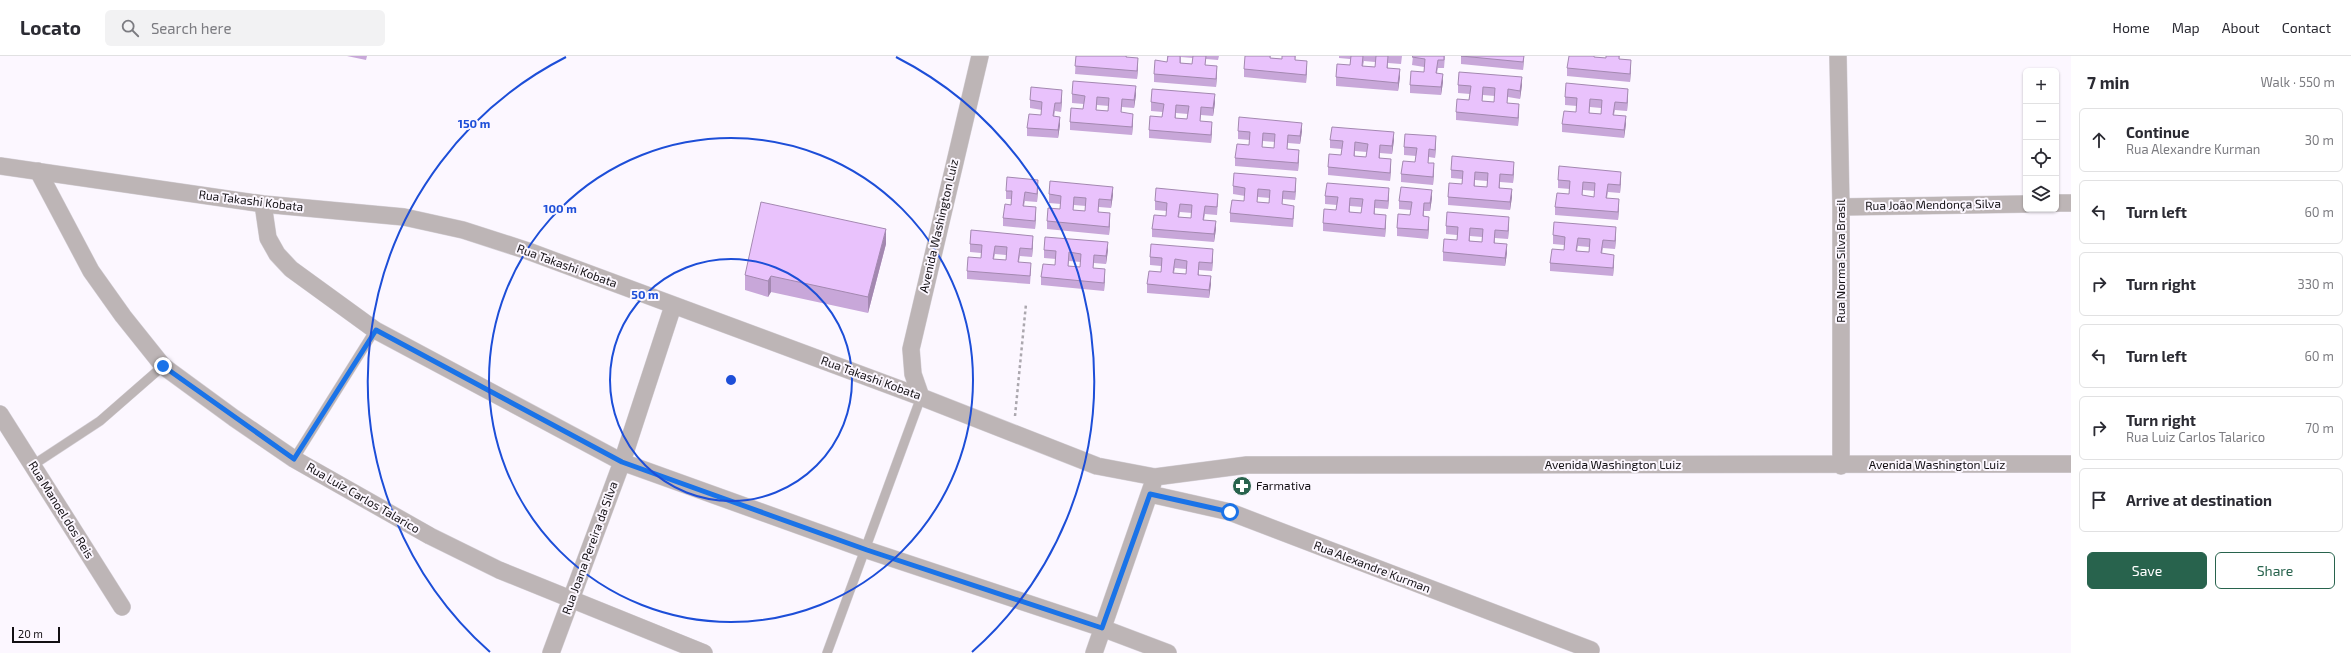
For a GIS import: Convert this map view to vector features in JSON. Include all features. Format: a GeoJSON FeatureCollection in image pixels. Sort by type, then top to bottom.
{"type":"FeatureCollection","features":[{"type":"Feature","properties":{"kind":"street","name":"Avenida Washington Luiz"},"geometry":{"type":"LineString","coordinates":[[921,397],[913,374],[911,349],[980,56]]}},
{"type":"Feature","properties":{"kind":"street","name":"Rua Norma Silva Brasil"},"geometry":{"type":"LineString","coordinates":[[1838,56],[1841,207],[1841,466]]}},
{"type":"Feature","properties":{"kind":"street","name":"Rua Takashi Kobata"},"geometry":{"type":"LineString","coordinates":[[0,166],[263,204],[404,217],[463,230],[528,251],[921,397],[1097,466],[1155,477]]}},
{"type":"Feature","properties":{"kind":"street","name":"Rua Luiz Carlos Talarico"},"geometry":{"type":"LineString","coordinates":[[38,171],[91,271],[163,366],[294,459],[430,536],[499,570],[571,601],[704,653]]}},
{"type":"Feature","properties":{"kind":"street"},"geometry":{"type":"LineString","coordinates":[[2059,203],[2071,203]]}},
{"type":"Feature","properties":{"kind":"street"},"geometry":{"type":"LineString","coordinates":[[263,204],[268,238],[277,254],[291,269],[376,330],[622,462],[867,550],[1102,628],[1168,653]]}},
{"type":"Feature","properties":{"kind":"street","name":"Rua João Mendonça Silva"},"geometry":{"type":"LineString","coordinates":[[1841,207],[2023,204]]}},
{"type":"Feature","properties":{"kind":"street","name":"Rua Joana Pereira da Silva"},"geometry":{"type":"LineString","coordinates":[[550,653],[571,601],[622,462],[673,306]]}},
{"type":"Feature","properties":{"kind":"street","name":"Rua Manoel dos Reis"},"geometry":{"type":"LineString","coordinates":[[0,414],[122,607]]}},
{"type":"Feature","properties":{"kind":"street","name":"Avenida Washington Luiz"},"geometry":{"type":"LineString","coordinates":[[1155,477],[1252,465],[1841,466],[2071,464]]}},
{"type":"Feature","properties":{"kind":"street"},"geometry":{"type":"LineString","coordinates":[[1094,653],[1155,477]]}},
{"type":"Feature","properties":{"kind":"street","name":"Rua Alexandre Kurman"},"geometry":{"type":"LineString","coordinates":[[1150,494],[1230,512],[1591,650]]}},
{"type":"Feature","properties":{"kind":"lane"},"geometry":{"type":"LineString","coordinates":[[294,459],[376,330]]}},
{"type":"Feature","properties":{"kind":"lane"},"geometry":{"type":"LineString","coordinates":[[33,465],[100,421],[163,366]]}},
{"type":"Feature","properties":{"kind":"lane"},"geometry":{"type":"LineString","coordinates":[[827,653],[867,550],[921,397]]}},
{"type":"Feature","properties":{"kind":"path"},"geometry":{"type":"LineString","coordinates":[[1013,433],[1026,304]]}},
{"type":"Feature","properties":{"kind":"building"},"geometry":{"type":"Polygon","coordinates":[[[1076,56],[1126,56],[1138,58],[1137,71],[1075,66],[1076,56]]]}},
{"type":"Feature","properties":{"kind":"building"},"geometry":{"type":"Polygon","coordinates":[[[1168,56],[1180,56],[1180,63],[1192,64],[1193,56],[1206,56],[1205,65],[1217,66],[1216,79],[1154,74],[1155,60],[1167,62],[1168,56]]]}},
{"type":"Feature","properties":{"kind":"building"},"geometry":{"type":"Polygon","coordinates":[[[1245,56],[1270,56],[1270,58],[1282,59],[1282,56],[1295,56],[1295,60],[1307,61],[1306,75],[1244,69],[1245,56]]]}},
{"type":"Feature","properties":{"kind":"building"},"geometry":{"type":"Polygon","coordinates":[[[1351,56],[1363,56],[1362,66],[1375,67],[1376,56],[1388,56],[1387,68],[1400,69],[1398,83],[1336,77],[1337,64],[1350,65],[1351,56]]]}},
{"type":"Feature","properties":{"kind":"building"},"geometry":{"type":"Polygon","coordinates":[[[1444,56],[1444,60],[1438,60],[1436,73],[1443,74],[1441,87],[1410,85],[1411,71],[1424,72],[1425,59],[1412,57],[1444,56]]]}},
{"type":"Feature","properties":{"kind":"building"},"geometry":{"type":"Polygon","coordinates":[[[1461,56],[1524,56],[1523,62],[1461,56]]]}},
{"type":"Feature","properties":{"kind":"building"},"geometry":{"type":"Polygon","coordinates":[[[1569,56],[1594,56],[1606,58],[1606,56],[1619,56],[1619,59],[1631,60],[1630,74],[1567,68],[1569,56]]]}},
{"type":"Feature","properties":{"kind":"building"},"geometry":{"type":"Polygon","coordinates":[[[1459,72],[1522,77],[1520,91],[1508,89],[1507,103],[1519,104],[1518,118],[1456,112],[1457,99],[1469,100],[1471,86],[1458,85],[1459,72]],[[1483,87],[1482,101],[1494,102],[1495,88],[1483,87]]]}},
{"type":"Feature","properties":{"kind":"building"},"geometry":{"type":"Polygon","coordinates":[[[1073,81],[1136,86],[1134,100],[1122,99],[1121,112],[1133,114],[1132,127],[1070,122],[1071,108],[1083,109],[1085,96],[1072,94],[1073,81]],[[1097,97],[1096,110],[1108,111],[1109,98],[1097,97]]]}},
{"type":"Feature","properties":{"kind":"building"},"geometry":{"type":"Polygon","coordinates":[[[1566,83],[1628,89],[1627,103],[1615,102],[1613,115],[1626,116],[1624,130],[1562,124],[1564,111],[1576,112],[1577,98],[1565,97],[1566,83]],[[1590,99],[1589,113],[1601,114],[1602,100],[1590,99]]]}},
{"type":"Feature","properties":{"kind":"building"},"geometry":{"type":"Polygon","coordinates":[[[1031,87],[1062,90],[1061,103],[1055,103],[1053,116],[1060,117],[1058,130],[1027,128],[1029,114],[1041,115],[1042,102],[1030,100],[1031,87]]]}},
{"type":"Feature","properties":{"kind":"building"},"geometry":{"type":"Polygon","coordinates":[[[1152,89],[1215,94],[1213,108],[1201,107],[1200,121],[1212,122],[1211,135],[1149,130],[1150,116],[1162,117],[1164,104],[1151,102],[1152,89]],[[1176,105],[1175,118],[1187,119],[1189,106],[1176,105]]]}},
{"type":"Feature","properties":{"kind":"building"},"geometry":{"type":"Polygon","coordinates":[[[1239,117],[1302,123],[1300,136],[1288,135],[1287,149],[1299,150],[1298,163],[1235,158],[1237,144],[1249,145],[1250,132],[1238,131],[1239,117]],[[1263,133],[1262,147],[1274,148],[1275,134],[1263,133]]]}},
{"type":"Feature","properties":{"kind":"building"},"geometry":{"type":"Polygon","coordinates":[[[1332,127],[1394,132],[1392,146],[1380,145],[1379,158],[1391,159],[1390,173],[1328,167],[1329,154],[1341,155],[1343,141],[1330,140],[1332,127]],[[1355,142],[1354,156],[1366,157],[1368,144],[1355,142]]]}},
{"type":"Feature","properties":{"kind":"building"},"geometry":{"type":"Polygon","coordinates":[[[1405,134],[1436,136],[1435,150],[1429,149],[1428,163],[1434,163],[1433,177],[1401,174],[1403,161],[1415,162],[1417,148],[1404,147],[1405,134]]]}},
{"type":"Feature","properties":{"kind":"building"},"geometry":{"type":"Polygon","coordinates":[[[1452,156],[1514,162],[1513,175],[1500,174],[1499,188],[1512,189],[1510,202],[1448,197],[1449,183],[1462,184],[1463,171],[1451,170],[1452,156]],[[1475,172],[1474,186],[1487,187],[1488,173],[1475,172]]]}},
{"type":"Feature","properties":{"kind":"building"},"geometry":{"type":"Polygon","coordinates":[[[1559,166],[1621,172],[1620,185],[1608,184],[1606,198],[1619,199],[1618,212],[1555,207],[1557,193],[1569,194],[1570,181],[1558,180],[1559,166]],[[1583,182],[1582,195],[1594,197],[1595,183],[1583,182]]]}},
{"type":"Feature","properties":{"kind":"building"},"geometry":{"type":"Polygon","coordinates":[[[1234,173],[1296,178],[1295,192],[1283,191],[1282,204],[1294,206],[1293,219],[1230,213],[1232,200],[1244,201],[1245,188],[1233,186],[1234,173]],[[1258,189],[1257,202],[1269,203],[1270,190],[1258,189]]]}},
{"type":"Feature","properties":{"kind":"building"},"geometry":{"type":"Polygon","coordinates":[[[1007,177],[1038,180],[1037,194],[1025,192],[1023,206],[1036,207],[1035,221],[1003,218],[1005,204],[1011,205],[1012,191],[1006,191],[1007,177]]]}},
{"type":"Feature","properties":{"kind":"building"},"geometry":{"type":"Polygon","coordinates":[[[1050,181],[1113,187],[1111,200],[1099,199],[1098,212],[1110,213],[1109,227],[1047,221],[1048,208],[1060,209],[1061,196],[1049,194],[1050,181]],[[1074,197],[1073,210],[1085,211],[1086,198],[1074,197]]]}},
{"type":"Feature","properties":{"kind":"building"},"geometry":{"type":"Polygon","coordinates":[[[1327,183],[1389,188],[1388,201],[1375,200],[1374,214],[1386,215],[1385,229],[1323,223],[1324,209],[1336,210],[1338,197],[1325,196],[1327,183]],[[1350,198],[1349,212],[1361,213],[1363,199],[1350,198]]]}},
{"type":"Feature","properties":{"kind":"building"},"geometry":{"type":"Polygon","coordinates":[[[1401,187],[1432,190],[1430,203],[1424,203],[1423,216],[1429,217],[1428,230],[1397,228],[1398,214],[1410,215],[1412,202],[1399,201],[1401,187]]]}},
{"type":"Feature","properties":{"kind":"building"},"geometry":{"type":"Polygon","coordinates":[[[1156,188],[1218,194],[1217,207],[1205,206],[1203,220],[1216,221],[1214,234],[1152,229],[1154,215],[1166,216],[1167,203],[1155,201],[1156,188]],[[1180,204],[1178,217],[1191,218],[1192,205],[1180,204]]]}},
{"type":"Feature","properties":{"kind":"building"},"geometry":{"type":"Polygon","coordinates":[[[761,202],[886,229],[868,297],[771,276],[768,281],[745,275],[761,202]]]}},
{"type":"Feature","properties":{"kind":"building"},"geometry":{"type":"Polygon","coordinates":[[[1447,212],[1509,217],[1508,231],[1495,230],[1494,243],[1507,244],[1505,258],[1443,252],[1444,239],[1457,240],[1458,227],[1446,226],[1447,212]],[[1470,228],[1469,241],[1482,242],[1483,229],[1470,228]]]}},
{"type":"Feature","properties":{"kind":"building"},"geometry":{"type":"Polygon","coordinates":[[[1554,222],[1616,227],[1615,241],[1603,240],[1601,253],[1614,255],[1613,268],[1550,263],[1552,249],[1564,250],[1565,237],[1553,235],[1554,222]],[[1578,238],[1576,251],[1589,252],[1590,239],[1578,238]]]}},
{"type":"Feature","properties":{"kind":"building"},"geometry":{"type":"Polygon","coordinates":[[[971,230],[1033,236],[1032,249],[1020,248],[1018,262],[1031,263],[1030,276],[967,271],[968,257],[981,258],[982,245],[970,244],[971,230]],[[995,246],[993,259],[1006,260],[1007,247],[995,246]]]}},
{"type":"Feature","properties":{"kind":"building"},"geometry":{"type":"Polygon","coordinates":[[[1045,237],[1108,242],[1106,256],[1094,255],[1093,268],[1105,269],[1104,283],[1041,277],[1043,264],[1055,265],[1056,251],[1044,250],[1045,237]],[[1069,252],[1068,266],[1080,267],[1081,254],[1069,252]]]}},
{"type":"Feature","properties":{"kind":"building"},"geometry":{"type":"Polygon","coordinates":[[[1151,244],[1213,249],[1212,263],[1199,262],[1198,275],[1211,276],[1209,290],[1147,284],[1149,271],[1161,272],[1162,258],[1150,257],[1151,244]],[[1175,259],[1173,273],[1186,274],[1187,261],[1175,259]]]}},
{"type":"Feature","properties":{"kind":"place","name":"Farmativa"},"geometry":{"type":"Point","coordinates":[1242,486]}},
{"type":"Feature","properties":{"kind":"route"},"geometry":{"type":"LineString","coordinates":[[163,366],[234,418],[294,459],[376,330],[622,462],[867,550],[1102,628],[1150,494],[1230,512]]}}]}
